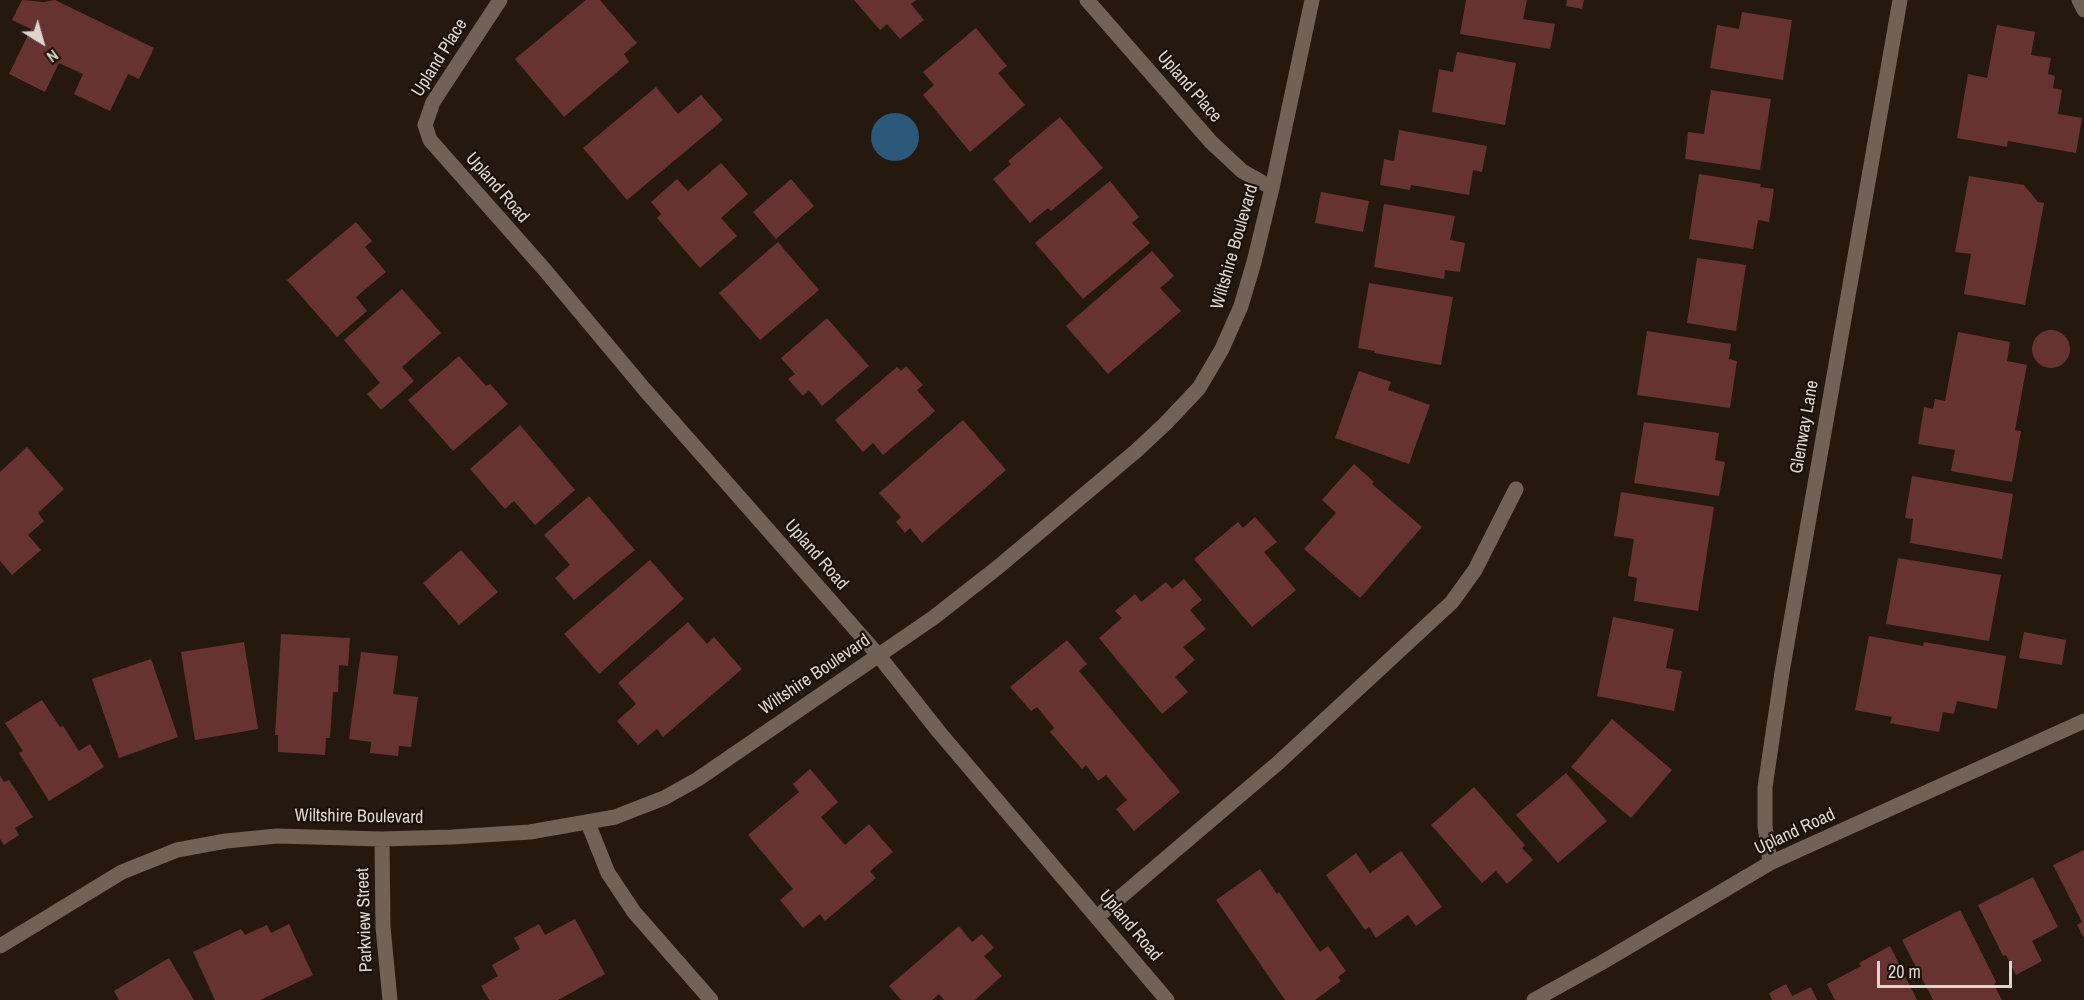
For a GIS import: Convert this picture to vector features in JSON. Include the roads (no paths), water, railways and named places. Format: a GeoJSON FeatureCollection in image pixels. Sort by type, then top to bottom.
{"type":"FeatureCollection","features":[{"type":"Feature","properties":{"kind":"street","name":"Upland Place"},"geometry":{"type":"LineString","coordinates":[[430,140],[425,125],[433,102],[500,0]]}},
{"type":"Feature","properties":{"kind":"street","name":"Upland Place"},"geometry":{"type":"LineString","coordinates":[[1087,0],[1211,142],[1242,171],[1272,188]]}},
{"type":"Feature","properties":{"kind":"street","name":"Wiltshire Boulevard"},"geometry":{"type":"LineString","coordinates":[[0,946],[122,872],[177,850],[226,840],[277,836],[452,837],[530,832],[615,817],[664,798],[698,779],[933,618],[997,568],[1144,444],[1198,388],[1222,349],[1241,306],[1272,188],[1312,0]]}},
{"type":"Feature","properties":{"kind":"street","name":"Glenway Lane"},"geometry":{"type":"LineString","coordinates":[[1770,863],[1765,826],[1765,786],[1782,672],[1900,0]]}},
{"type":"Feature","properties":{"kind":"street"},"geometry":{"type":"LineString","coordinates":[[2079,0],[2084,10]]}},
{"type":"Feature","properties":{"kind":"street","name":"Upland Road"},"geometry":{"type":"LineString","coordinates":[[430,140],[544,269],[645,390],[879,656],[939,732],[1167,1000]]}},
{"type":"Feature","properties":{"kind":"street"},"geometry":{"type":"LineString","coordinates":[[1097,917],[1278,763],[1452,602],[1475,570],[1516,489]]}},
{"type":"Feature","properties":{"kind":"street","name":"Upland Road"},"geometry":{"type":"LineString","coordinates":[[1534,1000],[1770,863],[2084,721]]}},
{"type":"Feature","properties":{"kind":"street"},"geometry":{"type":"LineString","coordinates":[[588,823],[608,873],[634,912],[711,1000]]}},
{"type":"Feature","properties":{"kind":"street","name":"Parkview Street"},"geometry":{"type":"LineString","coordinates":[[382,838],[383,927],[390,1000]]}},
{"type":"Feature","properties":{"kind":"water"},"geometry":{"type":"Polygon","coordinates":[[[890,113],[900,113],[915,123],[919,137],[918,146],[909,157],[900,161],[890,161],[875,151],[871,142],[871,132],[881,117],[890,113]]]}}]}
